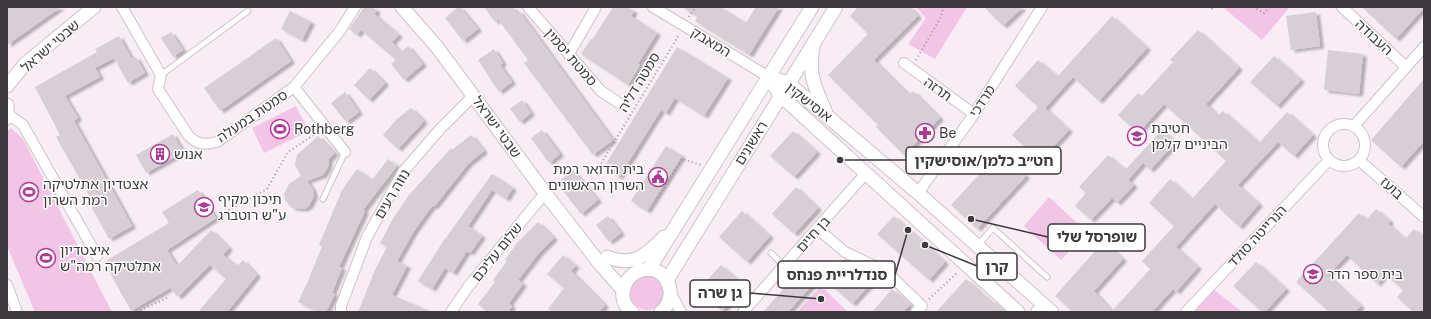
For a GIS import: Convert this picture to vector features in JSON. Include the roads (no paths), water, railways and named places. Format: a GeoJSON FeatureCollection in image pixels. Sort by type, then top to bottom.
{"type":"FeatureCollection","features":[{"type":"Feature","properties":{"kind":"street","name":"שבטי ישראל"},"geometry":{"type":"LineString","coordinates":[[7,86],[25,64],[94,7]]}},
{"type":"Feature","properties":{"kind":"street","name":"סמטת במעלה"},"geometry":{"type":"LineString","coordinates":[[122,7],[161,75],[158,89],[188,135],[193,141],[204,145],[217,142],[294,87],[340,31],[355,7]]}},
{"type":"Feature","properties":{"kind":"street","name":"שבטי ישראל"},"geometry":{"type":"LineString","coordinates":[[402,7],[437,47],[544,193],[589,248],[600,264],[623,290]]}},
{"type":"Feature","properties":{"kind":"street","name":"סמטת יסמין"},"geometry":{"type":"LineString","coordinates":[[528,7],[601,91],[619,103]]}},
{"type":"Feature","properties":{"kind":"street"},"geometry":{"type":"LineString","coordinates":[[569,54],[596,7]]}},
{"type":"Feature","properties":{"kind":"street","name":"המאבק"},"geometry":{"type":"LineString","coordinates":[[653,7],[769,77]]}},
{"type":"Feature","properties":{"kind":"street","name":"ראשונים"},"geometry":{"type":"LineString","coordinates":[[623,290],[626,282],[643,270],[680,220],[812,7]]}},
{"type":"Feature","properties":{"kind":"street","name":"ראשונים"},"geometry":{"type":"LineString","coordinates":[[667,280],[780,95],[836,7]]}},
{"type":"Feature","properties":{"kind":"street","name":"מרדכי"},"geometry":{"type":"LineString","coordinates":[[918,193],[974,114],[1042,7]]}},
{"type":"Feature","properties":{"kind":"street","name":"העבודה"},"geometry":{"type":"LineString","coordinates":[[1342,7],[1406,67]]}},
{"type":"Feature","properties":{"kind":"street"},"geometry":{"type":"LineString","coordinates":[[814,41],[811,59],[811,75],[826,115]]}},
{"type":"Feature","properties":{"kind":"street"},"geometry":{"type":"LineString","coordinates":[[1354,126],[1424,47]]}},
{"type":"Feature","properties":{"kind":"street","name":"תרזה"},"geometry":{"type":"LineString","coordinates":[[907,66],[974,114]]}},
{"type":"Feature","properties":{"kind":"street","name":"אוסישקין"},"geometry":{"type":"LineString","coordinates":[[769,77],[788,83],[826,115],[978,246],[1044,310]]}},
{"type":"Feature","properties":{"kind":"street","name":"אוסישקין"},"geometry":{"type":"LineString","coordinates":[[769,77],[780,95],[1018,312]]}},
{"type":"Feature","properties":{"kind":"street"},"geometry":{"type":"LineString","coordinates":[[294,87],[345,152]]}},
{"type":"Feature","properties":{"kind":"street","name":"נווה רעים"},"geometry":{"type":"LineString","coordinates":[[341,312],[341,306],[367,237],[403,172],[440,129],[474,96]]}},
{"type":"Feature","properties":{"kind":"street"},"geometry":{"type":"LineString","coordinates":[[7,112],[23,125],[97,256]]}},
{"type":"Feature","properties":{"kind":"street"},"geometry":{"type":"LineString","coordinates":[[1340,124],[1354,126],[1361,132],[1364,139],[1365,146],[1359,160],[1350,166],[1342,166],[1329,160],[1322,147],[1326,133],[1333,127],[1340,124]]}},
{"type":"Feature","properties":{"kind":"street","name":"הנרייטה סולד"},"geometry":{"type":"LineString","coordinates":[[1186,312],[1329,160]]}},
{"type":"Feature","properties":{"kind":"street","name":"בועז"},"geometry":{"type":"LineString","coordinates":[[1359,160],[1424,217]]}},
{"type":"Feature","properties":{"kind":"street","name":"בן חיים"},"geometry":{"type":"LineString","coordinates":[[743,312],[866,173]]}},
{"type":"Feature","properties":{"kind":"street","name":"שלום עליכם"},"geometry":{"type":"LineString","coordinates":[[451,312],[468,287],[544,193]]}},
{"type":"Feature","properties":{"kind":"street"},"geometry":{"type":"LineString","coordinates":[[607,257],[623,262],[642,256],[680,220]]}},
{"type":"Feature","properties":{"kind":"street"},"geometry":{"type":"LineString","coordinates":[[818,229],[845,252],[887,272],[919,309]]}},
{"type":"Feature","properties":{"kind":"street","name":"שבטי ישראל"},"geometry":{"type":"LineString","coordinates":[[589,248],[627,268],[662,274],[667,280]]}},
{"type":"Feature","properties":{"kind":"street"},"geometry":{"type":"LineString","coordinates":[[667,280],[671,294],[680,312]]}},
{"type":"Feature","properties":{"kind":"street"},"geometry":{"type":"LineString","coordinates":[[7,285],[17,312]]}},
{"type":"Feature","properties":{"kind":"street"},"geometry":{"type":"LineString","coordinates":[[623,290],[628,309]]}},
{"type":"Feature","properties":{"kind":"street"},"geometry":{"type":"LineString","coordinates":[[667,311],[671,294]]}},
{"type":"Feature","properties":{"kind":"lane"},"geometry":{"type":"LineString","coordinates":[[161,75],[248,11]]}},
{"type":"Feature","properties":{"kind":"lane"},"geometry":{"type":"LineString","coordinates":[[323,199],[345,152]]}},
{"type":"Feature","properties":{"kind":"lane"},"geometry":{"type":"LineString","coordinates":[[978,246],[993,228],[1047,277]]}},
{"type":"Feature","properties":{"kind":"lane"},"geometry":{"type":"LineString","coordinates":[[770,254],[784,266]]}},
{"type":"Feature","properties":{"kind":"place","name":"Rothberg"},"geometry":{"type":"Point","coordinates":[280,129]}},
{"type":"Feature","properties":{"kind":"place","name":"Be"},"geometry":{"type":"Point","coordinates":[925,133]}},
{"type":"Feature","properties":{"kind":"place","name":"חטיבת הביניים קלמן"},"geometry":{"type":"Point","coordinates":[1137,136]}},
{"type":"Feature","properties":{"kind":"place","name":"אנוש"},"geometry":{"type":"Point","coordinates":[160,154]}},
{"type":"Feature","properties":{"kind":"place","name":"חט״ב כלמן/אוסישקין"},"geometry":{"type":"Point","coordinates":[840,160]}},
{"type":"Feature","properties":{"kind":"place","name":"בית הדואר רמת השרון הראשונים"},"geometry":{"type":"Point","coordinates":[658,177]}},
{"type":"Feature","properties":{"kind":"place","name":"אצטדיון אתלטיקה רמת השרון"},"geometry":{"type":"Point","coordinates":[29,192]}},
{"type":"Feature","properties":{"kind":"place","name":"תיכון מקיף ע\"ש רוטברג"},"geometry":{"type":"Point","coordinates":[204,207]}},
{"type":"Feature","properties":{"kind":"place","name":"שופרסל שלי"},"geometry":{"type":"Point","coordinates":[971,219]}},
{"type":"Feature","properties":{"kind":"place","name":"סנדלריית פנחס"},"geometry":{"type":"Point","coordinates":[908,230]}},
{"type":"Feature","properties":{"kind":"place","name":"קרן"},"geometry":{"type":"Point","coordinates":[925,245]}},
{"type":"Feature","properties":{"kind":"place","name":"איצטדיון אתלטיקה רמה\"ש"},"geometry":{"type":"Point","coordinates":[46,258]}},
{"type":"Feature","properties":{"kind":"place","name":"בית ספר הדר"},"geometry":{"type":"Point","coordinates":[1313,274]}},
{"type":"Feature","properties":{"kind":"place","name":"גן שרה"},"geometry":{"type":"Point","coordinates":[821,299]}}]}
